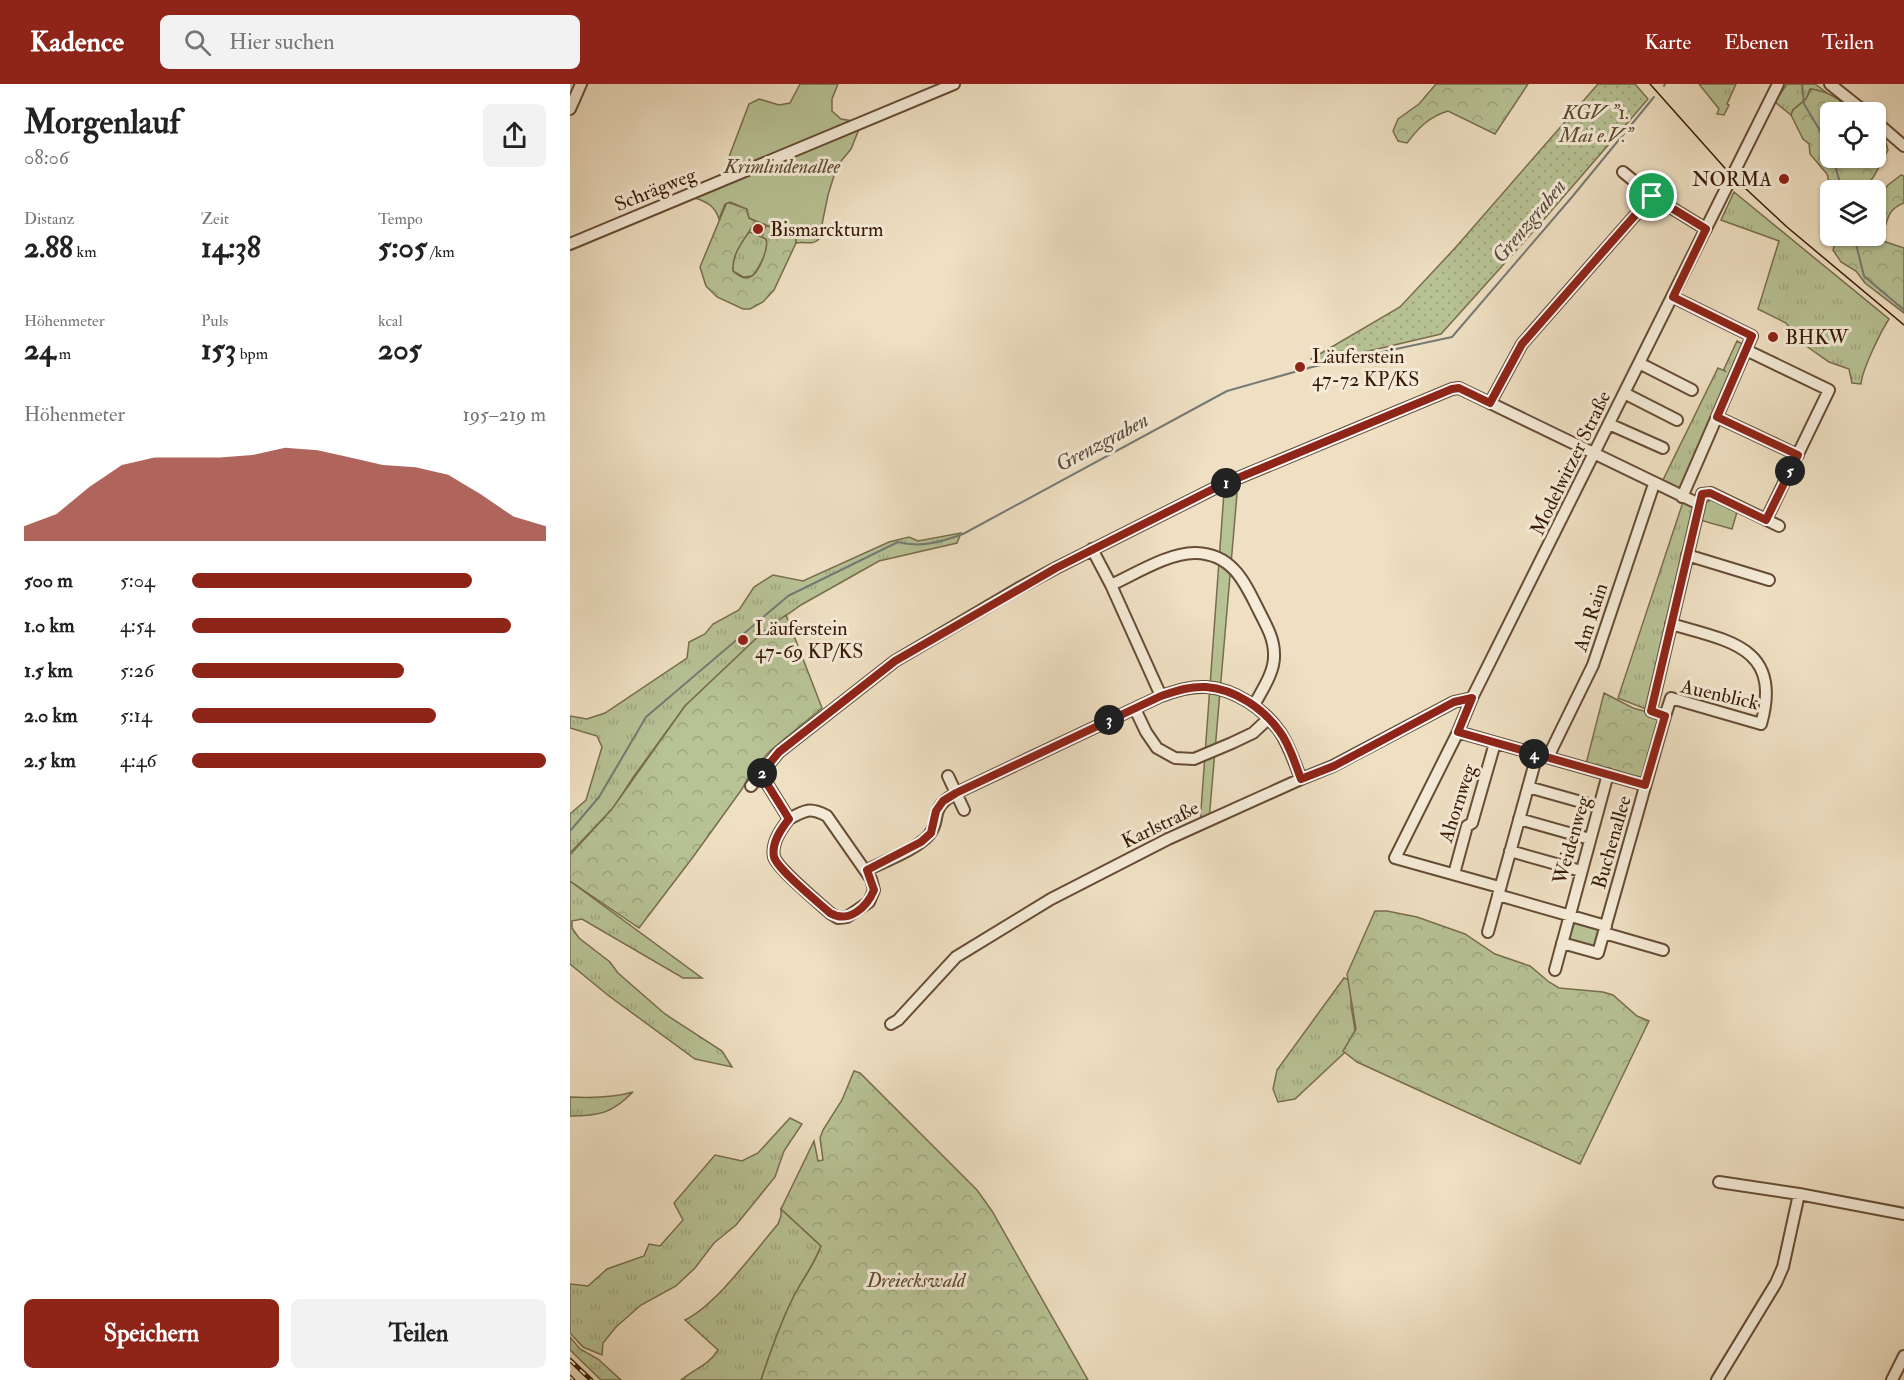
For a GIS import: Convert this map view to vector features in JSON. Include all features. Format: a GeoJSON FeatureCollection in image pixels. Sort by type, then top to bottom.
{"type":"FeatureCollection","features":[{"type":"Feature","properties":{"kind":"street"},"geometry":{"type":"LineString","coordinates":[[570,109],[581,84]]}},
{"type":"Feature","properties":{"kind":"street","name":"Schrägweg"},"geometry":{"type":"LineString","coordinates":[[570,244],[954,84]]}},
{"type":"Feature","properties":{"kind":"street","name":"Modelwitzer Straße"},"geometry":{"type":"LineString","coordinates":[[1454,874],[1395,858],[1458,732],[1472,698],[1778,84]]}},
{"type":"Feature","properties":{"kind":"street"},"geometry":{"type":"LineString","coordinates":[[1830,84],[1852,102]]}},
{"type":"Feature","properties":{"kind":"street"},"geometry":{"type":"LineString","coordinates":[[1886,130],[1904,146]]}},
{"type":"Feature","properties":{"kind":"street"},"geometry":{"type":"LineString","coordinates":[[1623,172],[1652,196],[1706,229]]}},
{"type":"Feature","properties":{"kind":"street"},"geometry":{"type":"LineString","coordinates":[[1490,403],[1522,344],[1652,196]]}},
{"type":"Feature","properties":{"kind":"street"},"geometry":{"type":"LineString","coordinates":[[1673,297],[1752,336],[1682,497]]}},
{"type":"Feature","properties":{"kind":"street"},"geometry":{"type":"LineString","coordinates":[[1746,350],[1829,390],[1766,520]]}},
{"type":"Feature","properties":{"kind":"street"},"geometry":{"type":"LineString","coordinates":[[1639,363],[1692,390]]}},
{"type":"Feature","properties":{"kind":"street"},"geometry":{"type":"LineString","coordinates":[[751,786],[779,752],[895,661],[1019,588],[1227,482],[1452,389],[1459,388],[1699,504]]}},
{"type":"Feature","properties":{"kind":"street"},"geometry":{"type":"LineString","coordinates":[[1624,393],[1677,420]]}},
{"type":"Feature","properties":{"kind":"street"},"geometry":{"type":"LineString","coordinates":[[1717,417],[1798,455]]}},
{"type":"Feature","properties":{"kind":"street"},"geometry":{"type":"LineString","coordinates":[[1609,424],[1663,448]]}},
{"type":"Feature","properties":{"kind":"street","name":"Am Rain"},"geometry":{"type":"LineString","coordinates":[[1488,933],[1528,787],[1593,665],[1654,484]]}},
{"type":"Feature","properties":{"kind":"street"},"geometry":{"type":"LineString","coordinates":[[1665,716],[1651,711],[1702,494],[1710,493],[1779,526]]}},
{"type":"Feature","properties":{"kind":"street"},"geometry":{"type":"LineString","coordinates":[[1092,549],[1111,585],[1161,696]]}},
{"type":"Feature","properties":{"kind":"street"},"geometry":{"type":"LineString","coordinates":[[1111,585],[1182,553],[1199,553],[1218,557],[1230,565],[1242,577],[1272,636],[1275,656],[1269,678],[1254,705]]}},
{"type":"Feature","properties":{"kind":"street"},"geometry":{"type":"LineString","coordinates":[[1687,555],[1769,580]]}},
{"type":"Feature","properties":{"kind":"street","name":"Auenblick"},"geometry":{"type":"LineString","coordinates":[[1665,716],[1671,698],[1761,724],[1768,691],[1762,670],[1752,656],[1732,642],[1671,624]]}},
{"type":"Feature","properties":{"kind":"street"},"geometry":{"type":"LineString","coordinates":[[867,870],[921,842],[931,833],[936,811],[943,801],[956,793],[1161,696],[1185,688],[1207,687],[1232,693],[1254,705],[1281,732],[1301,779]]}},
{"type":"Feature","properties":{"kind":"street","name":"Karlstraße"},"geometry":{"type":"LineString","coordinates":[[891,1024],[898,1020],[956,957],[1051,899],[1168,838],[1334,766],[1454,702],[1472,698]]}},
{"type":"Feature","properties":{"kind":"street"},"geometry":{"type":"LineString","coordinates":[[1135,709],[1156,748],[1175,758],[1194,759],[1253,733],[1268,719]]}},
{"type":"Feature","properties":{"kind":"street","name":"Buchenallee"},"geometry":{"type":"LineString","coordinates":[[1562,943],[1598,953],[1665,716]]}},
{"type":"Feature","properties":{"kind":"street","name":"Weidenweg"},"geometry":{"type":"LineString","coordinates":[[1458,732],[1645,785]]}},
{"type":"Feature","properties":{"kind":"street","name":"Ahornweg"},"geometry":{"type":"LineString","coordinates":[[1454,874],[1467,826],[1472,823],[1495,743]]}},
{"type":"Feature","properties":{"kind":"street"},"geometry":{"type":"LineString","coordinates":[[761,774],[789,819]]}},
{"type":"Feature","properties":{"kind":"street","name":"Weidenweg"},"geometry":{"type":"LineString","coordinates":[[1569,915],[1608,774]]}},
{"type":"Feature","properties":{"kind":"street"},"geometry":{"type":"LineString","coordinates":[[948,776],[964,810]]}},
{"type":"Feature","properties":{"kind":"street"},"geometry":{"type":"LineString","coordinates":[[1528,787],[1599,807]]}},
{"type":"Feature","properties":{"kind":"street"},"geometry":{"type":"LineString","coordinates":[[807,810],[827,816],[867,870],[874,890],[868,902],[847,917],[838,918],[781,868],[774,857],[775,840],[789,819],[807,810]]}},
{"type":"Feature","properties":{"kind":"street"},"geometry":{"type":"LineString","coordinates":[[1519,819],[1590,839]]}},
{"type":"Feature","properties":{"kind":"street"},"geometry":{"type":"LineString","coordinates":[[1510,851],[1581,871]]}},
{"type":"Feature","properties":{"kind":"street"},"geometry":{"type":"LineString","coordinates":[[1454,874],[1664,950]]}},
{"type":"Feature","properties":{"kind":"street"},"geometry":{"type":"LineString","coordinates":[[1555,970],[1569,915]]}},
{"type":"Feature","properties":{"kind":"street"},"geometry":{"type":"LineString","coordinates":[[1719,1182],[1799,1194],[1904,1214]]}},
{"type":"Feature","properties":{"kind":"street"},"geometry":{"type":"LineString","coordinates":[[1717,1380],[1776,1283],[1783,1267],[1799,1194]]}},
{"type":"Feature","properties":{"kind":"street"},"geometry":{"type":"LineString","coordinates":[[1892,1380],[1904,1356]]}},
{"type":"Feature","properties":{"kind":"green space","name":"Krimlindenallee"},"geometry":{"type":"Polygon","coordinates":[[[800,84],[838,84],[832,99],[832,111],[841,119],[853,121],[859,129],[851,149],[837,166],[819,239],[811,243],[796,243],[794,231],[789,227],[777,223],[773,228],[749,218],[747,209],[730,202],[725,204],[719,219],[709,205],[694,198],[721,178],[749,104],[759,99],[779,105],[790,103],[800,84]]]}},
{"type":"Feature","properties":{"kind":"green space"},"geometry":{"type":"Polygon","coordinates":[[[1436,84],[1528,84],[1495,134],[1448,111],[1425,123],[1407,143],[1398,141],[1393,131],[1398,119],[1419,104],[1436,84]]]}},
{"type":"Feature","properties":{"kind":"green space","name":"KGV \"1. Mai e.V.\""},"geometry":{"type":"Polygon","coordinates":[[[1598,84],[1635,84],[1648,99],[1441,334],[1314,364],[1311,359],[1400,307],[1456,247],[1598,84]]]}},
{"type":"Feature","properties":{"kind":"green space"},"geometry":{"type":"Polygon","coordinates":[[[1699,84],[1736,84],[1724,115],[1717,114],[1719,109],[1699,84]]]}},
{"type":"Feature","properties":{"kind":"green space"},"geometry":{"type":"Polygon","coordinates":[[[1787,84],[1815,84],[1829,95],[1810,89],[1806,99],[1793,110],[1791,115],[1775,102],[1787,84]]]}},
{"type":"Feature","properties":{"kind":"green space"},"geometry":{"type":"Polygon","coordinates":[[[1811,89],[1835,97],[1841,102],[1820,102],[1820,166],[1810,154],[1809,144],[1803,139],[1791,115],[1793,110],[1806,99],[1811,89]]]}},
{"type":"Feature","properties":{"kind":"green space"},"geometry":{"type":"Polygon","coordinates":[[[1822,168],[1878,168],[1871,180],[1828,180],[1822,168]]]}},
{"type":"Feature","properties":{"kind":"green space"},"geometry":{"type":"Polygon","coordinates":[[[1901,175],[1904,176],[1904,203],[1892,211],[1886,225],[1886,187],[1901,175]]]}},
{"type":"Feature","properties":{"kind":"green space"},"geometry":{"type":"Polygon","coordinates":[[[1734,192],[1889,319],[1868,360],[1861,384],[1852,383],[1849,369],[1829,362],[1802,343],[1786,323],[1758,309],[1779,241],[1721,220],[1734,192]]]}},
{"type":"Feature","properties":{"kind":"green space"},"geometry":{"type":"Polygon","coordinates":[[[727,202],[747,209],[749,218],[755,221],[741,244],[733,264],[733,271],[741,277],[750,277],[760,266],[767,243],[762,237],[766,225],[773,228],[777,222],[793,228],[796,232],[796,243],[774,290],[763,302],[750,309],[743,309],[717,297],[706,286],[700,267],[727,202]]]}},
{"type":"Feature","properties":{"kind":"green space"},"geometry":{"type":"Polygon","coordinates":[[[750,232],[766,239],[767,244],[763,258],[753,276],[743,277],[733,271],[734,261],[737,249],[750,232]]]}},
{"type":"Feature","properties":{"kind":"green space"},"geometry":{"type":"Polygon","coordinates":[[[1886,242],[1904,248],[1904,313],[1865,283],[1856,271],[1841,262],[1833,250],[1834,246],[1886,246],[1886,242]]]}},
{"type":"Feature","properties":{"kind":"green space"},"geometry":{"type":"Polygon","coordinates":[[[1737,341],[1744,345],[1680,491],[1662,482],[1718,368],[1725,371],[1737,341]]]}},
{"type":"Feature","properties":{"kind":"green space"},"geometry":{"type":"Polygon","coordinates":[[[1232,480],[1237,494],[1209,820],[1200,824],[1224,492],[1221,485],[1232,480]]]}},
{"type":"Feature","properties":{"kind":"green space"},"geometry":{"type":"Polygon","coordinates":[[[1711,500],[1737,512],[1732,529],[1700,520],[1704,503],[1711,500]]]}},
{"type":"Feature","properties":{"kind":"green space"},"geometry":{"type":"Polygon","coordinates":[[[1683,502],[1693,507],[1694,511],[1646,709],[1618,698],[1683,502]]]}},
{"type":"Feature","properties":{"kind":"green space"},"geometry":{"type":"Polygon","coordinates":[[[961,533],[957,543],[879,561],[801,605],[763,632],[685,706],[614,807],[570,853],[570,814],[586,800],[602,747],[597,736],[570,728],[570,716],[587,719],[605,713],[687,658],[689,642],[705,634],[713,624],[739,610],[754,587],[773,575],[803,581],[889,542],[909,537],[918,541],[961,533]]]}},
{"type":"Feature","properties":{"kind":"green space"},"geometry":{"type":"Polygon","coordinates":[[[786,615],[822,708],[770,751],[753,769],[742,789],[639,928],[570,881],[570,855],[612,809],[685,706],[763,632],[786,615]]]}},
{"type":"Feature","properties":{"kind":"green space"},"geometry":{"type":"Polygon","coordinates":[[[1604,693],[1633,708],[1662,716],[1644,776],[1637,779],[1586,764],[1604,693]]]}},
{"type":"Feature","properties":{"kind":"green space"},"geometry":{"type":"Polygon","coordinates":[[[570,881],[702,978],[683,978],[582,919],[572,921],[572,928],[579,938],[610,962],[618,973],[665,1014],[722,1051],[732,1067],[695,1059],[609,996],[570,964],[570,881]]]}},
{"type":"Feature","properties":{"kind":"green space"},"geometry":{"type":"Polygon","coordinates":[[[1375,911],[1417,917],[1465,934],[1495,954],[1530,966],[1559,988],[1613,995],[1637,1016],[1649,1021],[1580,1164],[1357,1062],[1343,1051],[1356,1029],[1347,974],[1375,911]]]}},
{"type":"Feature","properties":{"kind":"green space"},"geometry":{"type":"Polygon","coordinates":[[[1575,919],[1598,926],[1602,931],[1597,947],[1568,942],[1571,922],[1575,919]]]}},
{"type":"Feature","properties":{"kind":"green space"},"geometry":{"type":"Polygon","coordinates":[[[1344,978],[1352,981],[1351,1006],[1357,1041],[1295,1099],[1278,1102],[1273,1089],[1277,1070],[1344,978]]]}},
{"type":"Feature","properties":{"kind":"green space","name":"Dreieckswald"},"geometry":{"type":"Polygon","coordinates":[[[854,1071],[860,1073],[977,1190],[992,1211],[1088,1380],[761,1380],[787,1310],[821,1246],[781,1209],[814,1141],[818,1161],[823,1160],[820,1138],[842,1100],[854,1071]]]}},
{"type":"Feature","properties":{"kind":"green space"},"geometry":{"type":"Polygon","coordinates":[[[633,1092],[619,1105],[605,1112],[570,1116],[570,1097],[602,1097],[633,1092]]]}},
{"type":"Feature","properties":{"kind":"green space"},"geometry":{"type":"Polygon","coordinates":[[[790,1118],[802,1124],[784,1151],[775,1177],[736,1225],[714,1243],[695,1268],[676,1286],[641,1305],[616,1327],[603,1343],[602,1355],[583,1347],[570,1333],[570,1284],[588,1286],[607,1269],[644,1256],[649,1244],[660,1246],[683,1220],[674,1203],[715,1155],[742,1161],[758,1153],[790,1118]]]}},
{"type":"Feature","properties":{"kind":"green space"},"geometry":{"type":"Polygon","coordinates":[[[781,1209],[821,1246],[787,1310],[761,1380],[681,1380],[706,1363],[718,1350],[685,1320],[722,1290],[778,1224],[781,1209]]]}},
{"type":"Feature","properties":{"kind":"green space"},"geometry":{"type":"Polygon","coordinates":[[[570,1337],[580,1349],[598,1359],[621,1380],[601,1380],[570,1350],[570,1337]]]}},
{"type":"Feature","properties":{"kind":"waterway"},"geometry":{"type":"LineString","coordinates":[[1802,84],[1804,104],[1820,130]]}},
{"type":"Feature","properties":{"kind":"waterway","name":"Grenzgraben"},"geometry":{"type":"LineString","coordinates":[[570,831],[599,797],[646,717],[788,596],[898,542],[930,543],[963,534],[1227,391],[1312,367],[1452,337],[1654,97]]}},
{"type":"Feature","properties":{"kind":"waterway"},"geometry":{"type":"LineString","coordinates":[[1836,168],[1839,180]]}},
{"type":"Feature","properties":{"kind":"waterway"},"geometry":{"type":"LineString","coordinates":[[1856,246],[1864,276],[1904,310]]}},
{"type":"Feature","properties":{"kind":"tram line"},"geometry":{"type":"LineString","coordinates":[[1650,84],[1732,176],[1787,227],[1904,325]]}},
{"type":"Feature","properties":{"kind":"railway"},"geometry":{"type":"LineString","coordinates":[[570,1360],[591,1380]]}},
{"type":"Feature","properties":{"kind":"railway"},"geometry":{"type":"LineString","coordinates":[[570,1377],[573,1380]]}},
{"type":"Feature","properties":{"kind":"place","name":"NORMA"},"geometry":{"type":"Point","coordinates":[1784,179]}},
{"type":"Feature","properties":{"kind":"place","name":"Bismarckturm"},"geometry":{"type":"Point","coordinates":[758,229]}},
{"type":"Feature","properties":{"kind":"place","name":"BHKW"},"geometry":{"type":"Point","coordinates":[1773,337]}},
{"type":"Feature","properties":{"kind":"place","name":"Läuferstein 47-72 KP/KS"},"geometry":{"type":"Point","coordinates":[1300,367]}},
{"type":"Feature","properties":{"kind":"place","name":"Läuferstein 47-69 KP/KS"},"geometry":{"type":"Point","coordinates":[743,640]}},
{"type":"Feature","properties":{"kind":"route"},"geometry":{"type":"LineString","coordinates":[[1652,196],[1706,229],[1673,297],[1752,336],[1717,417],[1798,455],[1766,520],[1710,493],[1702,494],[1651,711],[1665,716],[1645,785],[1458,732],[1472,698],[1454,702],[1334,766],[1301,779],[1281,732],[1254,705],[1232,693],[1207,687],[1185,688],[1161,696],[994,774],[943,801],[936,811],[931,833],[921,842],[867,870],[874,890],[868,902],[847,917],[838,918],[830,913],[781,868],[774,857],[775,840],[789,819],[761,774],[779,752],[857,690],[895,661],[1019,588],[1221,485],[1452,389],[1459,388],[1490,403],[1522,344],[1652,196]]}}]}
